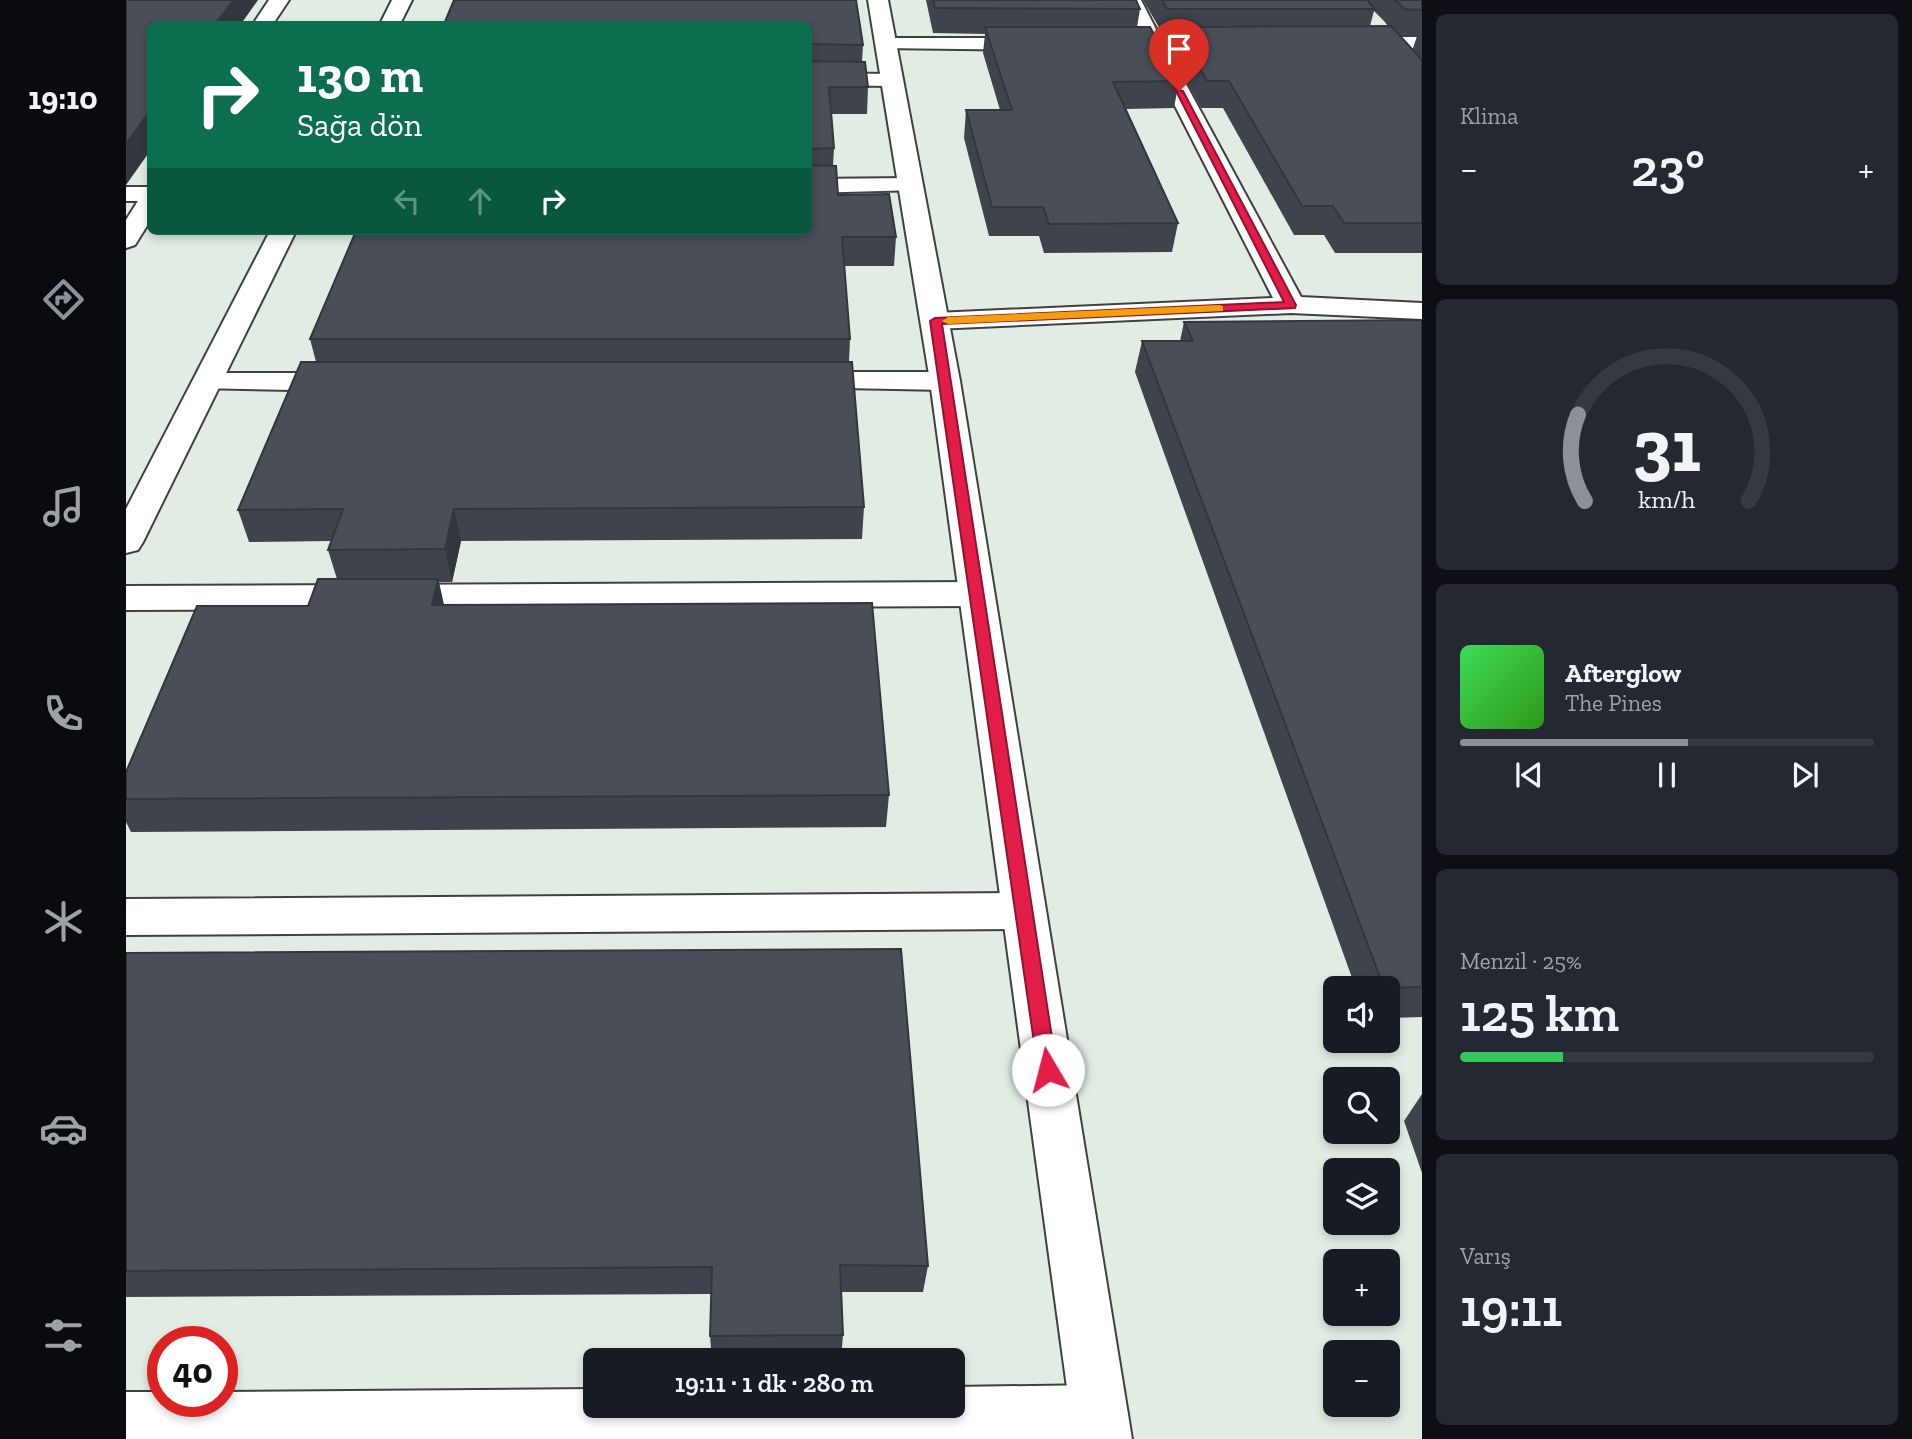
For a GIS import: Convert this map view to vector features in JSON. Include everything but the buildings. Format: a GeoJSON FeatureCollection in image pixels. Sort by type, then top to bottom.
{"type":"FeatureCollection","features":[{"type":"Feature","properties":{"kind":"street"},"geometry":{"type":"LineString","coordinates":[[265,21],[279,0]]}},
{"type":"Feature","properties":{"kind":"street"},"geometry":{"type":"LineString","coordinates":[[392,21],[402,0]]}},
{"type":"Feature","properties":{"kind":"street"},"geometry":{"type":"LineString","coordinates":[[126,1421],[1101,1427],[945,381],[878,0]]}},
{"type":"Feature","properties":{"kind":"street"},"geometry":{"type":"LineString","coordinates":[[1131,0],[1291,305]]}},
{"type":"Feature","properties":{"kind":"street"},"geometry":{"type":"LineString","coordinates":[[1376,26],[1406,61]]}},
{"type":"Feature","properties":{"kind":"street"},"geometry":{"type":"LineString","coordinates":[[812,78],[890,62],[1060,43]]}},
{"type":"Feature","properties":{"kind":"street"},"geometry":{"type":"LineString","coordinates":[[1087,43],[1251,43]]}},
{"type":"Feature","properties":{"kind":"street"},"geometry":{"type":"LineString","coordinates":[[1335,43],[1422,43]]}},
{"type":"Feature","properties":{"kind":"street"},"geometry":{"type":"LineString","coordinates":[[812,186],[910,185]]}},
{"type":"Feature","properties":{"kind":"street"},"geometry":{"type":"LineString","coordinates":[[126,194],[147,194]]}},
{"type":"Feature","properties":{"kind":"street"},"geometry":{"type":"LineString","coordinates":[[126,240],[147,206]]}},
{"type":"Feature","properties":{"kind":"street"},"geometry":{"type":"LineString","coordinates":[[126,542],[282,235]]}},
{"type":"Feature","properties":{"kind":"street"},"geometry":{"type":"LineString","coordinates":[[935,321],[1291,305],[1422,311]]}},
{"type":"Feature","properties":{"kind":"street"},"geometry":{"type":"LineString","coordinates":[[778,381],[945,381]]}},
{"type":"Feature","properties":{"kind":"street"},"geometry":{"type":"LineString","coordinates":[[207,382],[374,382]]}},
{"type":"Feature","properties":{"kind":"street"},"geometry":{"type":"LineString","coordinates":[[126,598],[976,594]]}},
{"type":"Feature","properties":{"kind":"street"},"geometry":{"type":"LineString","coordinates":[[126,918],[1024,911]]}},
{"type":"Feature","properties":{"kind":"shaded area"},"geometry":{"type":"Polygon","coordinates":[[[126,0],[1422,0],[1422,1439],[126,1439],[126,0]]]}},
{"type":"Feature","properties":{"kind":"slow traffic"},"geometry":{"type":"LineString","coordinates":[[948,321],[1219,309]]}},
{"type":"Feature","properties":{"kind":"route"},"geometry":{"type":"LineString","coordinates":[[1048,1070],[935,321],[1291,305],[1179,91]]}}]}
